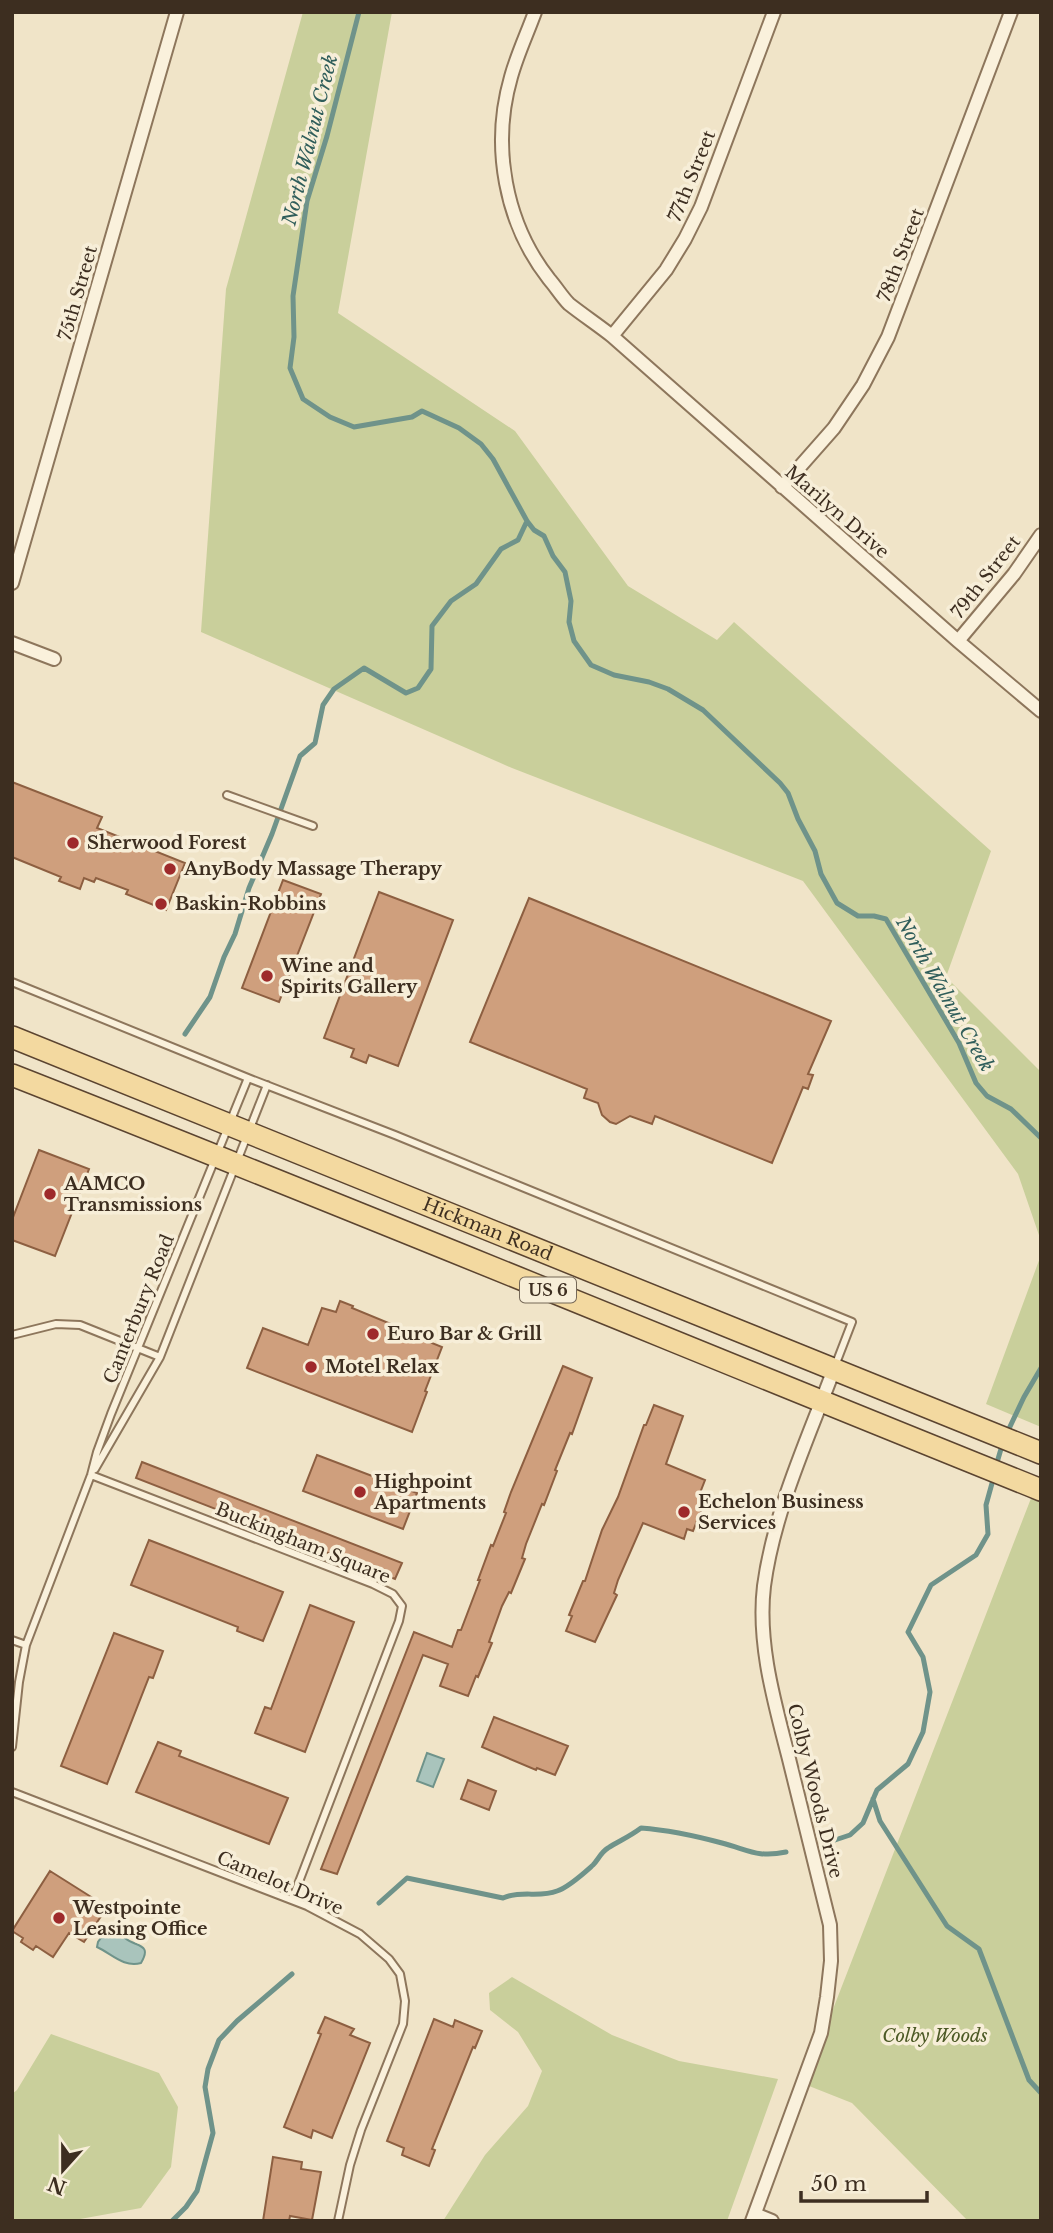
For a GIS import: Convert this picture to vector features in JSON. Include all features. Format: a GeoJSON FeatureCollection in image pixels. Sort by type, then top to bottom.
{"type":"FeatureCollection","features":[{"type":"Feature","properties":{"kind":"main road","name":"Hickman Road"},"geometry":{"type":"LineString","coordinates":[[12,1037],[1041,1453]]}},
{"type":"Feature","properties":{"kind":"main road","name":"Hickman Road"},"geometry":{"type":"LineString","coordinates":[[12,1075],[216,1154],[821,1403],[1038,1489]]}},
{"type":"Feature","properties":{"kind":"street","name":"75th Street"},"geometry":{"type":"LineString","coordinates":[[12,583],[177,12]]}},
{"type":"Feature","properties":{"kind":"street","name":"Marilyn Drive"},"geometry":{"type":"LineString","coordinates":[[535,12],[511,78],[502,125],[508,196],[515,219],[536,262],[568,302],[612,336],[1041,711]]}},
{"type":"Feature","properties":{"kind":"street","name":"77th Street"},"geometry":{"type":"LineString","coordinates":[[612,336],[666,270],[701,207],[774,12]]}},
{"type":"Feature","properties":{"kind":"street","name":"78th Street"},"geometry":{"type":"LineString","coordinates":[[782,487],[834,428],[863,385],[888,337],[1011,12]]}},
{"type":"Feature","properties":{"kind":"street","name":"79th Street"},"geometry":{"type":"LineString","coordinates":[[958,641],[1014,574],[1041,535]]}},
{"type":"Feature","properties":{"kind":"street"},"geometry":{"type":"LineString","coordinates":[[12,643],[54,659]]}},
{"type":"Feature","properties":{"kind":"street","name":"Colby Woods Drive"},"geometry":{"type":"LineString","coordinates":[[754,2217],[821,2033],[831,1961],[830,1925],[775,1702],[765,1647],[763,1618],[764,1588],[781,1512],[834,1369]]}},
{"type":"Feature","properties":{"kind":"street"},"geometry":{"type":"LineString","coordinates":[[754,2217],[772,2221]]}},
{"type":"Feature","properties":{"kind":"lane"},"geometry":{"type":"LineString","coordinates":[[227,795],[313,826]]}},
{"type":"Feature","properties":{"kind":"lane"},"geometry":{"type":"LineString","coordinates":[[12,982],[248,1079],[396,1135],[852,1322],[834,1369]]}},
{"type":"Feature","properties":{"kind":"lane","name":"Canterbury Road"},"geometry":{"type":"LineString","coordinates":[[12,1747],[26,1645],[91,1475],[102,1436],[248,1079]]}},
{"type":"Feature","properties":{"kind":"lane","name":"Canterbury Road"},"geometry":{"type":"LineString","coordinates":[[91,1475],[160,1357],[267,1085]]}},
{"type":"Feature","properties":{"kind":"lane"},"geometry":{"type":"LineString","coordinates":[[12,1335],[56,1324],[80,1325],[160,1357]]}},
{"type":"Feature","properties":{"kind":"lane","name":"Buckingham Square"},"geometry":{"type":"LineString","coordinates":[[91,1475],[373,1584],[393,1594],[402,1606],[399,1621],[292,1900]]}},
{"type":"Feature","properties":{"kind":"lane"},"geometry":{"type":"LineString","coordinates":[[12,1640],[26,1645]]}},
{"type":"Feature","properties":{"kind":"lane","name":"Camelot Drive"},"geometry":{"type":"LineString","coordinates":[[12,1792],[292,1900],[360,1934],[389,1959],[400,1974],[405,2001],[403,2024],[361,2130],[338,2221]]}},
{"type":"Feature","properties":{"kind":"green space"},"geometry":{"type":"Polygon","coordinates":[[[303,12],[392,12],[338,313],[515,431],[628,586],[717,640],[734,622],[991,851],[946,977],[1041,1072],[1041,1241],[1018,1174],[803,881],[512,768],[201,632],[226,289],[303,12]]]}},
{"type":"Feature","properties":{"kind":"green space"},"geometry":{"type":"Polygon","coordinates":[[[1041,1255],[1041,1427],[986,1404],[1041,1255]]]}},
{"type":"Feature","properties":{"kind":"green space","name":"Colby Woods"},"geometry":{"type":"Polygon","coordinates":[[[1035,1488],[1041,1490],[1041,2221],[968,2221],[852,2103],[804,2084],[1035,1488]]]}},
{"type":"Feature","properties":{"kind":"green space"},"geometry":{"type":"Polygon","coordinates":[[[512,1977],[612,2035],[679,2061],[778,2079],[727,2221],[443,2221],[485,2155],[528,2106],[542,2071],[518,2032],[490,2010],[489,1993],[512,1977]]]}},
{"type":"Feature","properties":{"kind":"green space"},"geometry":{"type":"Polygon","coordinates":[[[51,2034],[159,2073],[178,2107],[171,2167],[141,2208],[69,2221],[12,2221],[12,2094],[51,2034]]]}},
{"type":"Feature","properties":{"kind":"water"},"geometry":{"type":"Polygon","coordinates":[[[427,1753],[444,1759],[433,1787],[417,1781],[427,1753]]]}},
{"type":"Feature","properties":{"kind":"water"},"geometry":{"type":"Polygon","coordinates":[[[116,1930],[144,1949],[141,1963],[129,1964],[97,1947],[106,1931],[116,1930]]]}},
{"type":"Feature","properties":{"kind":"building","name":"Sherwood Forest"},"geometry":{"type":"Polygon","coordinates":[[[12,782],[102,817],[97,828],[185,863],[166,910],[126,894],[128,890],[96,878],[94,882],[84,878],[80,889],[59,881],[61,877],[12,857],[12,782]]]}},
{"type":"Feature","properties":{"kind":"building"},"geometry":{"type":"Polygon","coordinates":[[[283,880],[321,894],[279,1002],[242,988],[283,880]]]}},
{"type":"Feature","properties":{"kind":"building"},"geometry":{"type":"Polygon","coordinates":[[[379,892],[453,920],[398,1066],[369,1055],[366,1063],[351,1057],[354,1049],[324,1038],[379,892]]]}},
{"type":"Feature","properties":{"kind":"building"},"geometry":{"type":"Polygon","coordinates":[[[529,898],[831,1021],[808,1074],[813,1075],[808,1089],[803,1087],[772,1163],[655,1116],[652,1124],[630,1116],[616,1124],[610,1122],[602,1115],[598,1103],[584,1098],[587,1089],[470,1042],[529,898]]]}},
{"type":"Feature","properties":{"kind":"building","name":"AAMCO Transmissions"},"geometry":{"type":"Polygon","coordinates":[[[39,1150],[89,1169],[55,1256],[12,1240],[12,1220],[39,1150]]]}},
{"type":"Feature","properties":{"kind":"building","name":"Motel Relax"},"geometry":{"type":"Polygon","coordinates":[[[340,1301],[442,1347],[412,1432],[247,1368],[263,1328],[308,1345],[322,1308],[336,1312],[340,1301]]]}},
{"type":"Feature","properties":{"kind":"building"},"geometry":{"type":"Polygon","coordinates":[[[563,1366],[592,1378],[544,1505],[542,1504],[526,1544],[522,1558],[525,1559],[511,1593],[509,1592],[502,1606],[489,1642],[492,1643],[478,1677],[476,1676],[468,1696],[440,1686],[448,1664],[423,1655],[337,1874],[321,1869],[414,1632],[452,1647],[458,1630],[461,1630],[491,1545],[493,1546],[506,1513],[504,1512],[511,1492],[563,1366]]]}},
{"type":"Feature","properties":{"kind":"building"},"geometry":{"type":"Polygon","coordinates":[[[654,1405],[683,1416],[666,1464],[705,1480],[700,1493],[707,1496],[693,1531],[687,1529],[684,1539],[643,1523],[618,1580],[614,1593],[617,1595],[595,1642],[566,1631],[572,1616],[569,1615],[654,1405]]]}},
{"type":"Feature","properties":{"kind":"building","name":"Highpoint Apartments"},"geometry":{"type":"Polygon","coordinates":[[[317,1455],[417,1493],[403,1529],[303,1491],[317,1455]]]}},
{"type":"Feature","properties":{"kind":"building"},"geometry":{"type":"Polygon","coordinates":[[[142,1462],[402,1563],[395,1579],[136,1478],[142,1462]]]}},
{"type":"Feature","properties":{"kind":"building"},"geometry":{"type":"Polygon","coordinates":[[[149,1540],[283,1592],[263,1641],[237,1631],[238,1627],[131,1585],[149,1540]]]}},
{"type":"Feature","properties":{"kind":"building"},"geometry":{"type":"Polygon","coordinates":[[[310,1605],[354,1622],[305,1752],[255,1733],[265,1707],[271,1709],[310,1605]]]}},
{"type":"Feature","properties":{"kind":"building"},"geometry":{"type":"Polygon","coordinates":[[[114,1633],[163,1651],[153,1678],[149,1677],[107,1784],[61,1766],[114,1633]]]}},
{"type":"Feature","properties":{"kind":"building"},"geometry":{"type":"Polygon","coordinates":[[[494,1717],[568,1746],[555,1775],[537,1768],[536,1770],[482,1747],[494,1717]]]}},
{"type":"Feature","properties":{"kind":"building"},"geometry":{"type":"Polygon","coordinates":[[[158,1742],[181,1751],[179,1756],[288,1798],[269,1844],[136,1792],[158,1742]]]}},
{"type":"Feature","properties":{"kind":"building"},"geometry":{"type":"Polygon","coordinates":[[[468,1780],[496,1791],[489,1810],[461,1799],[468,1780]]]}},
{"type":"Feature","properties":{"kind":"building","name":"Westpointe Leasing Office"},"geometry":{"type":"Polygon","coordinates":[[[50,1871],[107,1907],[84,1942],[69,1933],[53,1957],[36,1946],[33,1950],[21,1942],[23,1938],[12,1931],[50,1871]]]}},
{"type":"Feature","properties":{"kind":"building"},"geometry":{"type":"Polygon","coordinates":[[[325,2017],[354,2029],[350,2035],[370,2043],[332,2138],[313,2130],[311,2138],[284,2127],[321,2034],[318,2033],[325,2017]]]}},
{"type":"Feature","properties":{"kind":"building"},"geometry":{"type":"Polygon","coordinates":[[[434,2019],[453,2027],[455,2020],[482,2031],[432,2149],[435,2150],[429,2166],[402,2155],[404,2148],[387,2141],[434,2019]]]}},
{"type":"Feature","properties":{"kind":"building"},"geometry":{"type":"Polygon","coordinates":[[[273,2157],[302,2162],[301,2169],[321,2172],[312,2220],[290,2216],[289,2221],[263,2221],[273,2157]]]}},
{"type":"Feature","properties":{"kind":"waterway","name":"North Walnut Creek"},"geometry":{"type":"LineString","coordinates":[[359,12],[307,201],[293,296],[294,337],[290,368],[303,399],[330,417],[354,427],[412,417],[422,411],[459,428],[481,444],[493,459],[527,521],[534,530],[544,536],[553,556],[565,572],[571,601],[569,622],[574,641],[591,665],[614,675],[668,689],[703,710],[780,783],[788,793],[815,851],[821,874],[837,903],[858,916],[886,919],[959,1043],[976,1083],[987,1096],[1011,1109],[1041,1138]]}},
{"type":"Feature","properties":{"kind":"waterway"},"geometry":{"type":"LineString","coordinates":[[185,1034],[210,997],[300,756],[315,743],[323,705],[334,689],[364,668],[406,693],[418,688],[431,669],[432,626],[451,601],[476,584],[501,549],[518,540],[527,521]]}},
{"type":"Feature","properties":{"kind":"waterway","name":"North Walnut Creek"},"geometry":{"type":"LineString","coordinates":[[1007,1433],[1041,1368]]}},
{"type":"Feature","properties":{"kind":"waterway","name":"North Walnut Creek"},"geometry":{"type":"LineString","coordinates":[[996,1466],[1003,1442]]}},
{"type":"Feature","properties":{"kind":"waterway","name":"North Walnut Creek"},"geometry":{"type":"LineString","coordinates":[[829,1842],[850,1835],[863,1823],[877,1790],[908,1764],[923,1732],[930,1692],[923,1657],[908,1632],[931,1585],[976,1555],[988,1534],[986,1505],[994,1476]]}},
{"type":"Feature","properties":{"kind":"waterway","name":"North Walnut Creek"},"geometry":{"type":"LineString","coordinates":[[873,1799],[880,1821],[947,1926],[979,1949],[1029,2080],[1041,2093]]}},
{"type":"Feature","properties":{"kind":"waterway"},"geometry":{"type":"LineString","coordinates":[[379,1903],[407,1878],[503,1898],[551,1893],[571,1883],[606,1850],[641,1828],[692,1836],[761,1854],[786,1852]]}},
{"type":"Feature","properties":{"kind":"waterway"},"geometry":{"type":"LineString","coordinates":[[172,2221],[197,2191],[213,2133],[205,2087],[208,2069],[219,2040],[292,1974]]}},
{"type":"Feature","properties":{"kind":"place","name":"Sherwood Forest"},"geometry":{"type":"Point","coordinates":[73,843]}},
{"type":"Feature","properties":{"kind":"place","name":"AnyBody Massage Therapy"},"geometry":{"type":"Point","coordinates":[170,869]}},
{"type":"Feature","properties":{"kind":"place","name":"Baskin-Robbins"},"geometry":{"type":"Point","coordinates":[161,904]}},
{"type":"Feature","properties":{"kind":"place","name":"Wine and Spirits Gallery"},"geometry":{"type":"Point","coordinates":[267,976]}},
{"type":"Feature","properties":{"kind":"place","name":"AAMCO Transmissions"},"geometry":{"type":"Point","coordinates":[50,1194]}},
{"type":"Feature","properties":{"kind":"place","name":"Euro Bar & Grill"},"geometry":{"type":"Point","coordinates":[373,1334]}},
{"type":"Feature","properties":{"kind":"place","name":"Motel Relax"},"geometry":{"type":"Point","coordinates":[311,1367]}},
{"type":"Feature","properties":{"kind":"place","name":"Highpoint Apartments"},"geometry":{"type":"Point","coordinates":[360,1492]}},
{"type":"Feature","properties":{"kind":"place","name":"Echelon Business Services"},"geometry":{"type":"Point","coordinates":[684,1512]}},
{"type":"Feature","properties":{"kind":"place","name":"Westpointe Leasing Office"},"geometry":{"type":"Point","coordinates":[59,1918]}}]}
